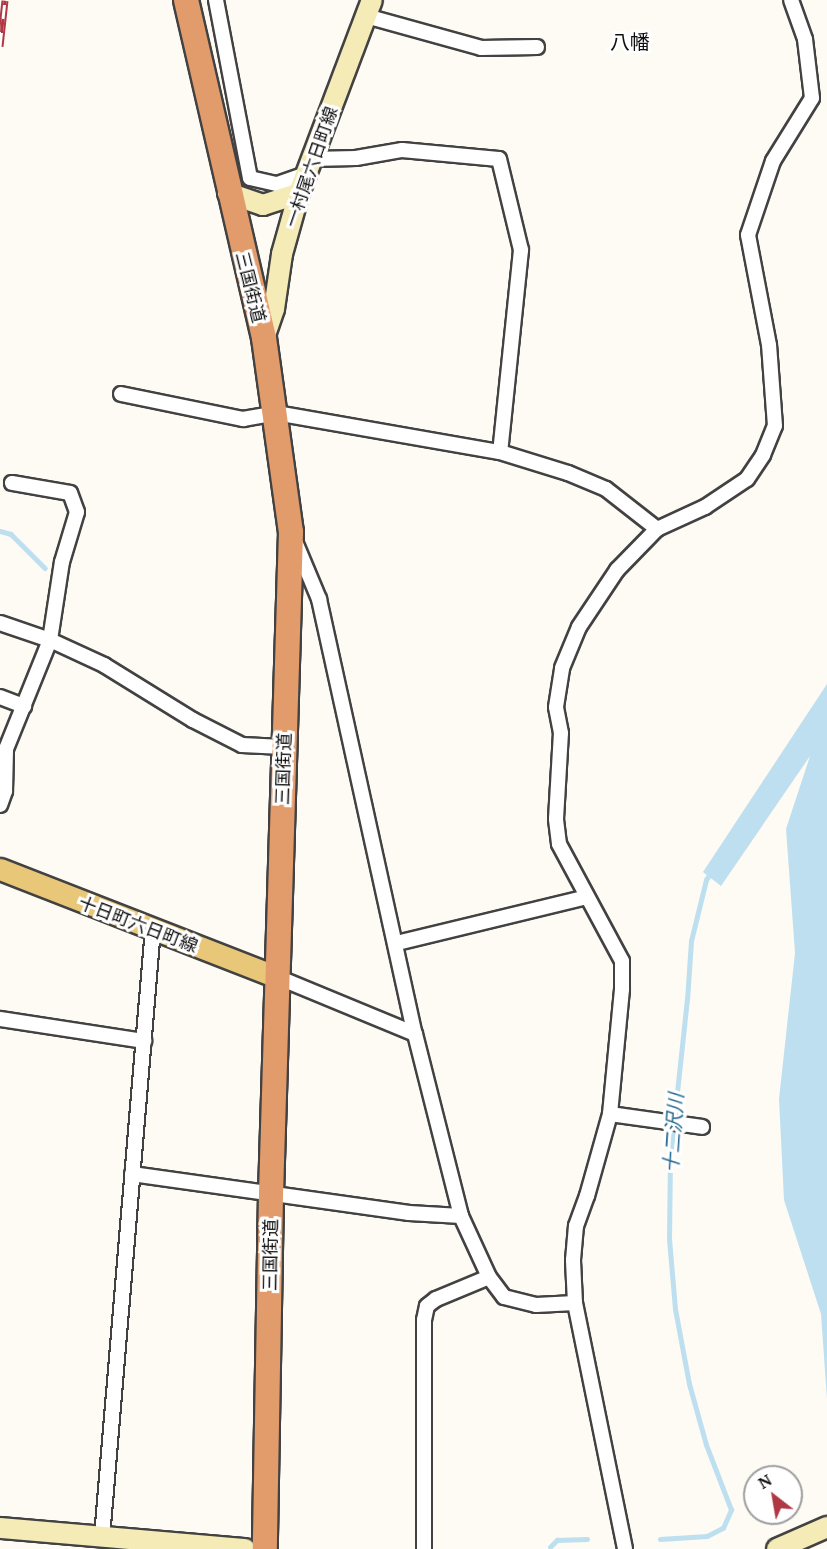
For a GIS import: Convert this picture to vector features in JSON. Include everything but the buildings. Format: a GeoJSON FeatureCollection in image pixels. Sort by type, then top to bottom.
{"type":"FeatureCollection","features":[{"type":"Feature","properties":{"kind":"highway","name":"三国街道"},"geometry":{"type":"LineString","coordinates":[[186,0],[228,193],[264,338],[291,532],[271,1194],[265,1549]]}},
{"type":"Feature","properties":{"kind":"main road","name":"一村尾六日町線"},"geometry":{"type":"LineString","coordinates":[[264,338],[274,309],[282,254],[306,175],[369,8]]}},
{"type":"Feature","properties":{"kind":"main road"},"geometry":{"type":"LineString","coordinates":[[228,193],[263,205],[306,175]]}},
{"type":"Feature","properties":{"kind":"main road","name":"十日町六日町線"},"geometry":{"type":"LineString","coordinates":[[0,869],[277,977]]}},
{"type":"Feature","properties":{"kind":"main road"},"geometry":{"type":"LineString","coordinates":[[782,1547],[827,1527]]}},
{"type":"Feature","properties":{"kind":"main road"},"geometry":{"type":"LineString","coordinates":[[0,1528],[245,1549]]}},
{"type":"Feature","properties":{"kind":"street"},"geometry":{"type":"LineString","coordinates":[[216,0],[250,178],[276,184],[356,158],[402,150],[499,159],[521,250],[500,452]]}},
{"type":"Feature","properties":{"kind":"street"},"geometry":{"type":"LineString","coordinates":[[625,1549],[575,1303],[573,1260],[576,1226],[587,1196],[610,1114],[622,989],[622,961],[559,844],[556,819],[561,733],[556,706],[562,668],[579,627],[600,592],[617,570],[657,529],[705,507],[747,479],[763,455],[775,426],[769,345],[748,235],[773,161],[812,98],[806,39],[791,0]]}},
{"type":"Feature","properties":{"kind":"street"},"geometry":{"type":"LineString","coordinates":[[369,8],[481,48],[537,47]]}},
{"type":"Feature","properties":{"kind":"street"},"geometry":{"type":"LineString","coordinates":[[121,394],[243,419],[276,413],[500,452],[568,473],[606,489],[657,529]]}},
{"type":"Feature","properties":{"kind":"street"},"geometry":{"type":"LineString","coordinates":[[0,805],[5,791],[6,749],[50,640],[62,562],[77,512],[70,493],[12,483]]}},
{"type":"Feature","properties":{"kind":"street"},"geometry":{"type":"LineString","coordinates":[[291,532],[319,599],[397,943],[415,1034],[461,1216],[489,1277],[504,1297],[536,1305],[575,1303]]}},
{"type":"Feature","properties":{"kind":"street"},"geometry":{"type":"LineString","coordinates":[[0,623],[50,640],[104,665],[193,720],[242,745],[283,747]]}},
{"type":"Feature","properties":{"kind":"street"},"geometry":{"type":"LineString","coordinates":[[0,697],[24,706]]}},
{"type":"Feature","properties":{"kind":"street"},"geometry":{"type":"LineString","coordinates":[[397,943],[587,897]]}},
{"type":"Feature","properties":{"kind":"street"},"geometry":{"type":"LineString","coordinates":[[102,1537],[153,928]]}},
{"type":"Feature","properties":{"kind":"street"},"geometry":{"type":"LineString","coordinates":[[277,977],[415,1034]]}},
{"type":"Feature","properties":{"kind":"street"},"geometry":{"type":"LineString","coordinates":[[0,1019],[144,1041]]}},
{"type":"Feature","properties":{"kind":"street"},"geometry":{"type":"LineString","coordinates":[[610,1114],[702,1127]]}},
{"type":"Feature","properties":{"kind":"street"},"geometry":{"type":"LineString","coordinates":[[132,1174],[409,1213],[461,1216]]}},
{"type":"Feature","properties":{"kind":"street"},"geometry":{"type":"LineString","coordinates":[[424,1549],[424,1320],[427,1306],[436,1299],[489,1277]]}},
{"type":"Feature","properties":{"kind":"water"},"geometry":{"type":"Polygon","coordinates":[[[827,684],[827,1399],[821,1314],[784,1200],[779,1099],[795,953],[786,829],[810,756],[721,886],[703,872],[827,684]]]}},
{"type":"Feature","properties":{"kind":"waterway"},"geometry":{"type":"LineString","coordinates":[[0,531],[11,534],[45,568]]}},
{"type":"Feature","properties":{"kind":"waterway","name":"十二沢川"},"geometry":{"type":"LineString","coordinates":[[660,1539],[707,1536],[723,1528],[731,1510],[706,1445],[689,1384],[675,1309],[669,1239],[670,1158],[691,941],[706,880],[711,872]]}},
{"type":"Feature","properties":{"kind":"waterway","name":"十二沢川"},"geometry":{"type":"LineString","coordinates":[[550,1547],[557,1540],[587,1539]]}},
{"type":"Feature","properties":{"kind":"railway"},"geometry":{"type":"LineString","coordinates":[[0,46],[5,0]]}},
{"type":"Feature","properties":{"kind":"district","name":"八幡"},"geometry":{"type":"Point","coordinates":[630,41]}}]}
